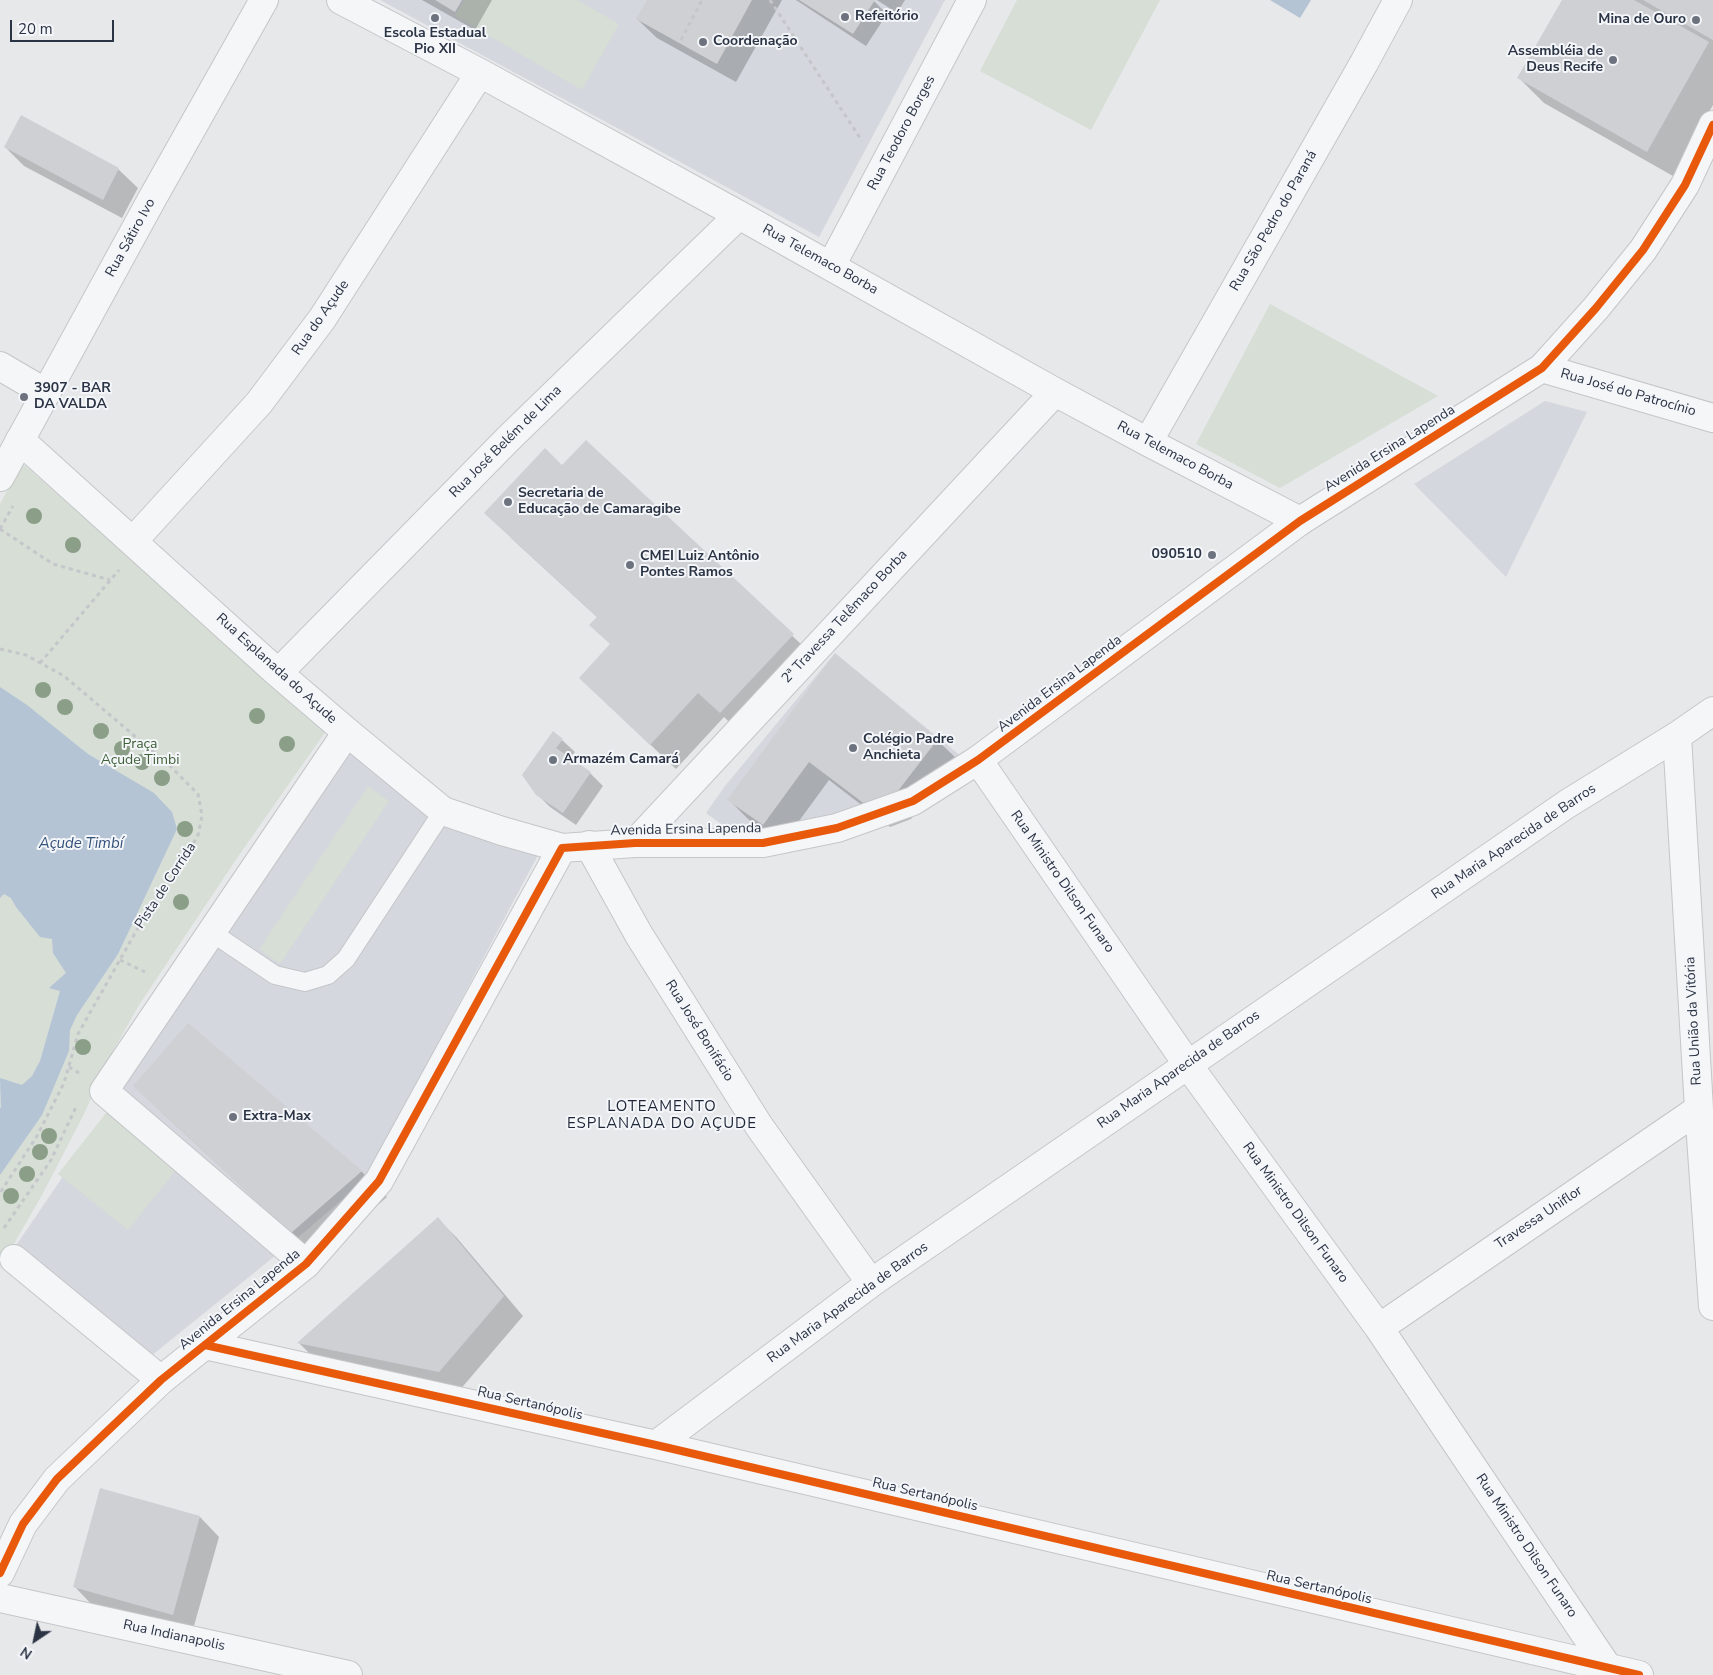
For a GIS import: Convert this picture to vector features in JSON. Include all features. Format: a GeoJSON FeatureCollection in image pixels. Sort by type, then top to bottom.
{"type":"FeatureCollection","features":[{"type":"Feature","properties":{"kind":"street","name":"Rua Sátiro Ivo"},"geometry":{"type":"LineString","coordinates":[[0,477],[152,199],[264,0]]}},
{"type":"Feature","properties":{"kind":"street","name":"Rua Telemaco Borba"},"geometry":{"type":"LineString","coordinates":[[340,0],[480,73],[832,266],[1055,392],[1300,520]]}},
{"type":"Feature","properties":{"kind":"street","name":"Rua Teodoro Borges"},"geometry":{"type":"LineString","coordinates":[[832,266],[972,0]]}},
{"type":"Feature","properties":{"kind":"street","name":"Rua São Pedro do Paraná"},"geometry":{"type":"LineString","coordinates":[[1148,442],[1398,0]]}},
{"type":"Feature","properties":{"kind":"street","name":"Rua do Açude"},"geometry":{"type":"LineString","coordinates":[[128,552],[259,403],[322,319],[480,73]]}},
{"type":"Feature","properties":{"kind":"street","name":"Avenida Ersina Lapenda"},"geometry":{"type":"LineString","coordinates":[[0,1573],[23,1524],[57,1479],[161,1380],[306,1264],[379,1181],[575,846],[635,842],[763,843],[838,828],[913,801],[978,760],[1300,520],[1542,368],[1596,308],[1643,250],[1685,185],[1713,125]]}},
{"type":"Feature","properties":{"kind":"street","name":"Rua José Belém de Lima"},"geometry":{"type":"LineString","coordinates":[[278,673],[509,438],[739,215]]}},
{"type":"Feature","properties":{"kind":"street"},"geometry":{"type":"LineString","coordinates":[[0,366],[46,393]]}},
{"type":"Feature","properties":{"kind":"street","name":"Rua José do Patrocínio"},"geometry":{"type":"LineString","coordinates":[[1542,368],[1713,418]]}},
{"type":"Feature","properties":{"kind":"street","name":"2ª Travessa Telêmaco Borba"},"geometry":{"type":"LineString","coordinates":[[635,842],[1055,392]]}},
{"type":"Feature","properties":{"kind":"street","name":"Rua Esplanada do Açude"},"geometry":{"type":"LineString","coordinates":[[20,440],[128,552],[278,673],[443,811],[502,831],[575,846]]}},
{"type":"Feature","properties":{"kind":"street","name":"Rua Maria Aparecida de Barros"},"geometry":{"type":"LineString","coordinates":[[656,1445],[872,1283],[1567,804],[1677,736],[1713,711]]}},
{"type":"Feature","properties":{"kind":"street"},"geometry":{"type":"LineString","coordinates":[[306,1264],[104,1091],[347,732]]}},
{"type":"Feature","properties":{"kind":"street","name":"Rua União da Vitória"},"geometry":{"type":"LineString","coordinates":[[1677,736],[1699,1109],[1713,1306]]}},
{"type":"Feature","properties":{"kind":"street","name":"Rua Ministro Dilson Funaro"},"geometry":{"type":"LineString","coordinates":[[978,760],[1188,1064],[1379,1328],[1608,1668]]}},
{"type":"Feature","properties":{"kind":"street","name":"Rua José Bonifácio"},"geometry":{"type":"LineString","coordinates":[[575,846],[639,935],[754,1118],[872,1283]]}},
{"type":"Feature","properties":{"kind":"street","name":"Travessa Uniflor"},"geometry":{"type":"LineString","coordinates":[[1379,1328],[1699,1109]]}},
{"type":"Feature","properties":{"kind":"street"},"geometry":{"type":"LineString","coordinates":[[14,1259],[161,1380]]}},
{"type":"Feature","properties":{"kind":"street","name":"Rua Sertanópolis"},"geometry":{"type":"LineString","coordinates":[[205,1345],[656,1445],[1638,1675]]}},
{"type":"Feature","properties":{"kind":"street","name":"Rua Indianapolis"},"geometry":{"type":"LineString","coordinates":[[0,1598],[348,1675]]}},
{"type":"Feature","properties":{"kind":"lane"},"geometry":{"type":"LineString","coordinates":[[211,932],[275,975],[305,982],[328,975],[346,959],[443,811]]}},
{"type":"Feature","properties":{"kind":"path"},"geometry":{"type":"LineString","coordinates":[[681,40],[702,0]]}},
{"type":"Feature","properties":{"kind":"path"},"geometry":{"type":"LineString","coordinates":[[770,0],[866,148],[888,160]]}},
{"type":"Feature","properties":{"kind":"path"},"geometry":{"type":"LineString","coordinates":[[17,499],[0,529],[53,564],[110,580]]}},
{"type":"Feature","properties":{"kind":"path"},"geometry":{"type":"LineString","coordinates":[[40,663],[110,580],[128,552]]}},
{"type":"Feature","properties":{"kind":"path"},"geometry":{"type":"LineString","coordinates":[[120,960],[145,972]]}},
{"type":"Feature","properties":{"kind":"shaded area"},"geometry":{"type":"Polygon","coordinates":[[[380,0],[945,0],[819,237],[380,0]]]}},
{"type":"Feature","properties":{"kind":"shaded area"},"geometry":{"type":"Polygon","coordinates":[[[1545,401],[1587,412],[1506,577],[1414,484],[1545,401]]]}},
{"type":"Feature","properties":{"kind":"shaded area","name":"Colégio Padre Anchieta"},"geometry":{"type":"Polygon","coordinates":[[[835,653],[962,757],[891,800],[845,818],[732,832],[706,813],[725,786],[835,653]]]}},
{"type":"Feature","properties":{"kind":"shaded area"},"geometry":{"type":"Polygon","coordinates":[[[352,751],[465,834],[538,855],[383,1147],[359,1185],[301,1235],[151,1356],[15,1247],[352,751]]]}},
{"type":"Feature","properties":{"kind":"green space"},"geometry":{"type":"Polygon","coordinates":[[[464,0],[577,0],[619,24],[582,90],[455,16],[464,0]]]}},
{"type":"Feature","properties":{"kind":"green space"},"geometry":{"type":"Polygon","coordinates":[[[1017,0],[1160,0],[1091,130],[980,71],[1017,0]]]}},
{"type":"Feature","properties":{"kind":"green space"},"geometry":{"type":"Polygon","coordinates":[[[1270,304],[1438,396],[1280,488],[1196,444],[1270,304]]]}},
{"type":"Feature","properties":{"kind":"green space","name":"Praça Açude Timbi"},"geometry":{"type":"Polygon","coordinates":[[[22,463],[326,731],[237,858],[139,1005],[109,1058],[84,1114],[42,1195],[8,1254],[0,1264],[0,504],[22,463]]]}},
{"type":"Feature","properties":{"kind":"green space"},"geometry":{"type":"Polygon","coordinates":[[[368,786],[389,801],[280,964],[259,949],[368,786]]]}},
{"type":"Feature","properties":{"kind":"green space"},"geometry":{"type":"Polygon","coordinates":[[[106,1113],[177,1169],[128,1230],[58,1174],[106,1113]]]}},
{"type":"Feature","properties":{"kind":"water"},"geometry":{"type":"Polygon","coordinates":[[[1270,0],[1311,0],[1300,18],[1270,0]]]}},
{"type":"Feature","properties":{"kind":"water","name":"Açude Timbí"},"geometry":{"type":"Polygon","coordinates":[[[0,687],[27,705],[88,754],[154,793],[172,812],[177,829],[118,954],[77,1015],[70,1030],[69,1051],[42,1115],[0,1175],[0,1078],[22,1085],[32,1076],[40,1061],[60,991],[49,988],[66,973],[53,953],[52,939],[40,937],[11,898],[4,894],[0,898],[0,687]]]}},
{"type":"Feature","properties":{"kind":"building"},"geometry":{"type":"Polygon","coordinates":[[[435,0],[462,0],[455,12],[435,0]]]}},
{"type":"Feature","properties":{"kind":"building","name":"Coordenação"},"geometry":{"type":"Polygon","coordinates":[[[647,0],[752,0],[717,64],[636,19],[647,0]]]}},
{"type":"Feature","properties":{"kind":"building","name":"Refeitório"},"geometry":{"type":"Polygon","coordinates":[[[799,0],[875,0],[853,34],[799,0]]]}},
{"type":"Feature","properties":{"kind":"building","name":"Assembléia de Deus Recife"},"geometry":{"type":"Polygon","coordinates":[[[1562,0],[1634,0],[1709,42],[1647,152],[1517,78],[1562,0]]]}},
{"type":"Feature","properties":{"kind":"building","name":"Mina de Ouro"},"geometry":{"type":"Polygon","coordinates":[[[1643,0],[1713,0],[1713,40],[1643,0]]]}},
{"type":"Feature","properties":{"kind":"building"},"geometry":{"type":"Polygon","coordinates":[[[21,115],[119,168],[103,200],[4,147],[21,115]]]}},
{"type":"Feature","properties":{"kind":"building","name":"CMEI Luiz Antônio Pontes Ramos"},"geometry":{"type":"Polygon","coordinates":[[[586,440],[794,634],[720,713],[698,693],[650,745],[579,678],[610,644],[589,625],[597,617],[484,513],[545,448],[562,465],[586,440]]]}},
{"type":"Feature","properties":{"kind":"building","name":"Colégio Padre Anchieta"},"geometry":{"type":"Polygon","coordinates":[[[835,653],[938,739],[891,800],[870,808],[809,762],[763,825],[727,800],[835,653]]]}},
{"type":"Feature","properties":{"kind":"building","name":"Armazém Camará"},"geometry":{"type":"Polygon","coordinates":[[[553,731],[563,739],[556,748],[591,772],[563,813],[536,795],[522,775],[553,731]]]}},
{"type":"Feature","properties":{"kind":"building","name":"Extra-Max"},"geometry":{"type":"Polygon","coordinates":[[[188,1023],[362,1171],[291,1233],[133,1086],[188,1023]]]}},
{"type":"Feature","properties":{"kind":"building"},"geometry":{"type":"Polygon","coordinates":[[[438,1217],[504,1296],[439,1372],[297,1343],[438,1217]]]}},
{"type":"Feature","properties":{"kind":"building"},"geometry":{"type":"Polygon","coordinates":[[[100,1488],[200,1516],[173,1615],[73,1587],[100,1488]]]}},
{"type":"Feature","properties":{"kind":"cycle path"},"geometry":{"type":"LineString","coordinates":[[0,1573],[23,1524],[57,1479],[161,1380],[306,1264],[379,1181],[562,848],[635,843],[763,843],[837,828],[913,801],[978,760],[1300,521],[1542,368],[1596,308],[1643,250],[1685,185],[1713,125]]}},
{"type":"Feature","properties":{"kind":"cycle path"},"geometry":{"type":"LineString","coordinates":[[205,1345],[656,1445],[1639,1675]]}},
{"type":"Feature","properties":{"kind":"place","name":"Refeitório"},"geometry":{"type":"Point","coordinates":[845,17]}},
{"type":"Feature","properties":{"kind":"place","name":"Escola Estadual Pio XII"},"geometry":{"type":"Point","coordinates":[435,18]}},
{"type":"Feature","properties":{"kind":"place","name":"Mina de Ouro"},"geometry":{"type":"Point","coordinates":[1696,20]}},
{"type":"Feature","properties":{"kind":"place","name":"Coordenação"},"geometry":{"type":"Point","coordinates":[703,42]}},
{"type":"Feature","properties":{"kind":"place","name":"Assembléia de Deus Recife"},"geometry":{"type":"Point","coordinates":[1613,60]}},
{"type":"Feature","properties":{"kind":"place","name":"3907 - BAR DA VALDA"},"geometry":{"type":"Point","coordinates":[24,397]}},
{"type":"Feature","properties":{"kind":"place","name":"Secretaria de Educação de Camaragibe"},"geometry":{"type":"Point","coordinates":[508,502]}},
{"type":"Feature","properties":{"kind":"place","name":"090510"},"geometry":{"type":"Point","coordinates":[1212,555]}},
{"type":"Feature","properties":{"kind":"place","name":"CMEI Luiz Antônio Pontes Ramos"},"geometry":{"type":"Point","coordinates":[630,565]}},
{"type":"Feature","properties":{"kind":"place","name":"Colégio Padre Anchieta"},"geometry":{"type":"Point","coordinates":[853,748]}},
{"type":"Feature","properties":{"kind":"place","name":"Armazém Camará"},"geometry":{"type":"Point","coordinates":[553,760]}},
{"type":"Feature","properties":{"kind":"place","name":"Extra-Max"},"geometry":{"type":"Point","coordinates":[233,1117]}},
{"type":"Feature","properties":{"kind":"district","name":"LOTEAMENTO ESPLANADA DO AÇUDE"},"geometry":{"type":"Point","coordinates":[662,1116]}}]}
